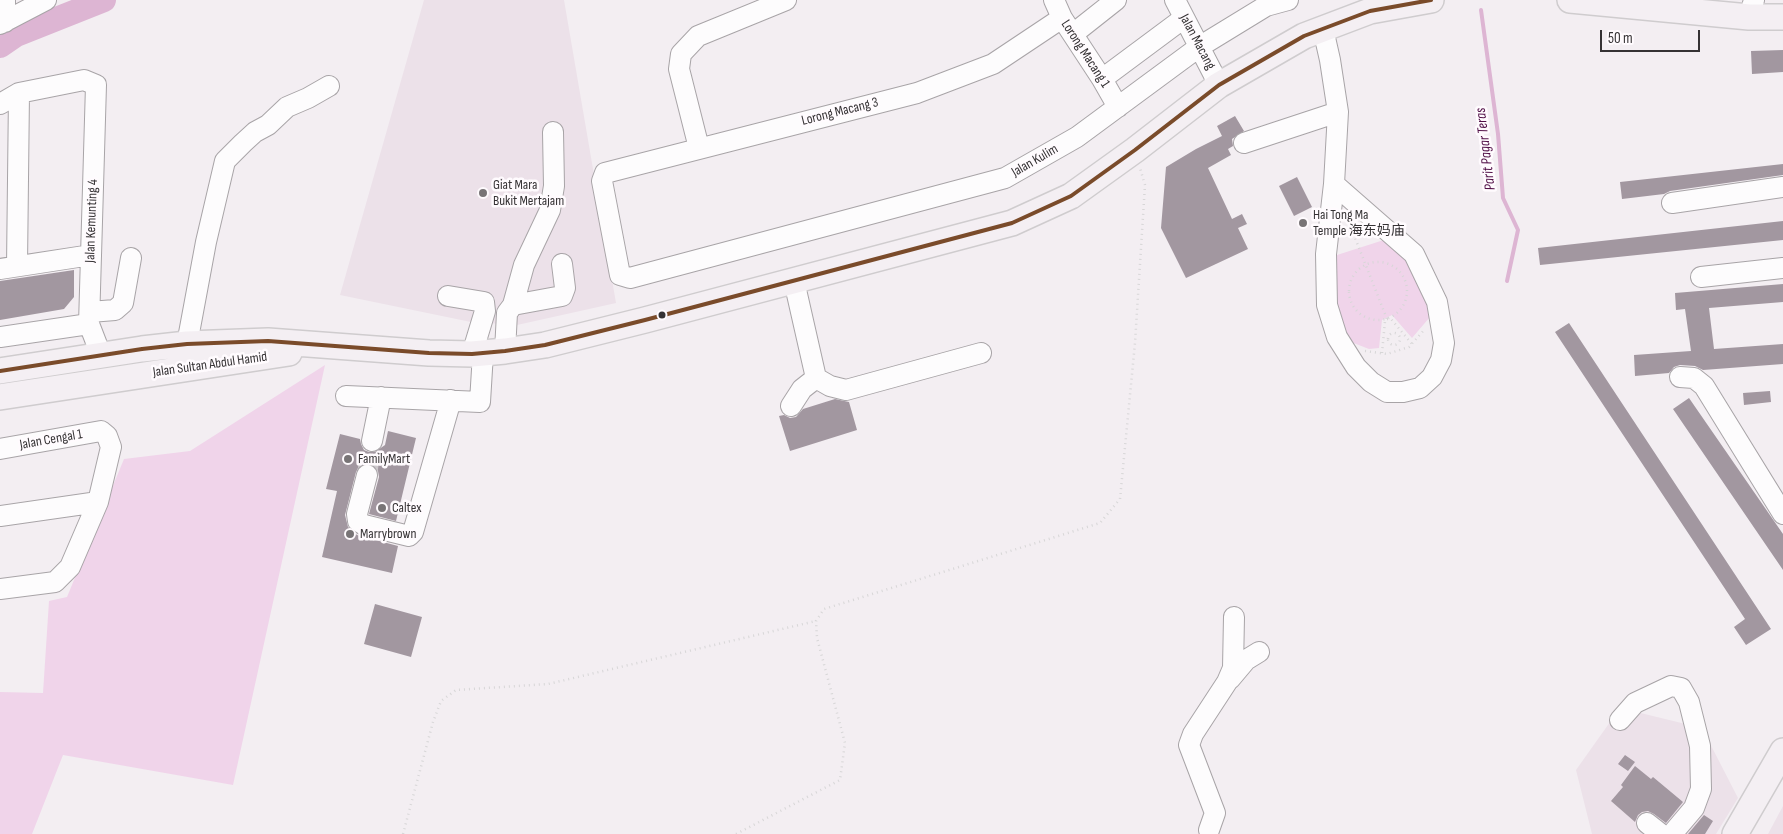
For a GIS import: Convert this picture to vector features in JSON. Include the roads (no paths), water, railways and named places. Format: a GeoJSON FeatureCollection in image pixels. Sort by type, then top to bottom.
{"type":"FeatureCollection","features":[{"type":"Feature","properties":{"kind":"main road"},"geometry":{"type":"LineString","coordinates":[[329,346],[429,353],[487,353],[544,345],[1012,223],[1071,196],[1136,150],[1219,85],[1304,36],[1370,11],[1431,0]]}},
{"type":"Feature","properties":{"kind":"main road"},"geometry":{"type":"LineString","coordinates":[[1570,0],[1752,8],[1783,17]]}},
{"type":"Feature","properties":{"kind":"main road","name":"Jalan Sultan Abdul Hamid"},"geometry":{"type":"LineString","coordinates":[[0,371],[100,355],[187,344],[268,341],[329,346]]}},
{"type":"Feature","properties":{"kind":"main road","name":"Jalan Sultan Abdul Hamid"},"geometry":{"type":"LineString","coordinates":[[0,397],[111,379],[238,362],[329,346]]}},
{"type":"Feature","properties":{"kind":"main road"},"geometry":{"type":"LineString","coordinates":[[1735,834],[1783,751]]}},
{"type":"Feature","properties":{"kind":"street"},"geometry":{"type":"LineString","coordinates":[[2,23],[5,0]]}},
{"type":"Feature","properties":{"kind":"street"},"geometry":{"type":"LineString","coordinates":[[2,23],[46,0]]}},
{"type":"Feature","properties":{"kind":"street"},"geometry":{"type":"LineString","coordinates":[[699,148],[679,69],[681,54],[698,36],[786,0]]}},
{"type":"Feature","properties":{"kind":"street","name":"Lorong Macang 3"},"geometry":{"type":"LineString","coordinates":[[604,173],[917,93],[993,64],[1063,17],[1116,0]]}},
{"type":"Feature","properties":{"kind":"street","name":"Jalan Macang"},"geometry":{"type":"LineString","coordinates":[[1175,0],[1219,85]]}},
{"type":"Feature","properties":{"kind":"street","name":"Jalan Kulim"},"geometry":{"type":"LineString","coordinates":[[604,173],[602,181],[620,275],[630,278],[1004,178],[1077,137],[1200,47],[1266,6],[1288,0]]}},
{"type":"Feature","properties":{"kind":"street","name":"Lorong Macang 1"},"geometry":{"type":"LineString","coordinates":[[1063,17],[1118,107]]}},
{"type":"Feature","properties":{"kind":"street"},"geometry":{"type":"LineString","coordinates":[[1102,79],[1184,18]]}},
{"type":"Feature","properties":{"kind":"street"},"geometry":{"type":"LineString","coordinates":[[1323,29],[1338,112],[1334,184],[1326,254],[1327,305],[1337,337],[1361,372],[1371,382],[1387,392],[1403,392],[1420,388],[1432,377],[1441,360],[1444,343],[1437,302],[1414,254],[1334,184]]}},
{"type":"Feature","properties":{"kind":"street","name":"Jalan Kemunting 4"},"geometry":{"type":"LineString","coordinates":[[19,93],[84,80],[96,85],[89,318],[100,355]]}},
{"type":"Feature","properties":{"kind":"street"},"geometry":{"type":"LineString","coordinates":[[187,344],[206,242],[225,161],[242,143],[255,132],[268,125],[287,107],[329,86]]}},
{"type":"Feature","properties":{"kind":"street"},"geometry":{"type":"LineString","coordinates":[[0,104],[19,93]]}},
{"type":"Feature","properties":{"kind":"street"},"geometry":{"type":"LineString","coordinates":[[19,93],[9,267],[90,255]]}},
{"type":"Feature","properties":{"kind":"street"},"geometry":{"type":"LineString","coordinates":[[1244,143],[1338,112]]}},
{"type":"Feature","properties":{"kind":"street"},"geometry":{"type":"LineString","coordinates":[[487,353],[510,309],[524,265],[550,210],[554,186],[553,132]]}},
{"type":"Feature","properties":{"kind":"street"},"geometry":{"type":"LineString","coordinates":[[1672,202],[1783,187]]}},
{"type":"Feature","properties":{"kind":"street"},"geometry":{"type":"LineString","coordinates":[[0,337],[89,318],[116,310],[123,303],[131,258]]}},
{"type":"Feature","properties":{"kind":"street"},"geometry":{"type":"LineString","coordinates":[[485,311],[510,309],[562,296],[565,288],[562,264]]}},
{"type":"Feature","properties":{"kind":"street"},"geometry":{"type":"LineString","coordinates":[[1701,276],[1783,268]]}},
{"type":"Feature","properties":{"kind":"street"},"geometry":{"type":"LineString","coordinates":[[794,281],[816,378],[830,386],[846,390],[981,353]]}},
{"type":"Feature","properties":{"kind":"street"},"geometry":{"type":"LineString","coordinates":[[346,396],[480,402],[487,353],[484,302],[448,296]]}},
{"type":"Feature","properties":{"kind":"street"},"geometry":{"type":"LineString","coordinates":[[1680,377],[1694,378],[1704,386],[1783,514]]}},
{"type":"Feature","properties":{"kind":"street"},"geometry":{"type":"LineString","coordinates":[[791,406],[802,389],[816,378]]}},
{"type":"Feature","properties":{"kind":"street"},"geometry":{"type":"LineString","coordinates":[[372,441],[381,397]]}},
{"type":"Feature","properties":{"kind":"street"},"geometry":{"type":"LineString","coordinates":[[367,475],[357,514],[358,521],[364,525],[409,536],[414,532],[451,400]]}},
{"type":"Feature","properties":{"kind":"street","name":"Jalan Cengal 1"},"geometry":{"type":"LineString","coordinates":[[0,449],[101,431],[107,436],[110,447],[98,502]]}},
{"type":"Feature","properties":{"kind":"street"},"geometry":{"type":"LineString","coordinates":[[0,516],[98,502]]}},
{"type":"Feature","properties":{"kind":"street"},"geometry":{"type":"LineString","coordinates":[[0,589],[55,582],[70,567],[98,502]]}},
{"type":"Feature","properties":{"kind":"street"},"geometry":{"type":"LineString","coordinates":[[1227,682],[1233,668],[1234,617]]}},
{"type":"Feature","properties":{"kind":"street"},"geometry":{"type":"LineString","coordinates":[[1211,833],[1215,813],[1189,745],[1192,734],[1227,682],[1246,660],[1259,652]]}},
{"type":"Feature","properties":{"kind":"street"},"geometry":{"type":"LineString","coordinates":[[1620,720],[1635,703],[1671,686],[1681,688],[1689,702],[1700,746],[1702,789],[1694,808],[1672,834]]}},
{"type":"Feature","properties":{"kind":"waterway"},"geometry":{"type":"LineString","coordinates":[[0,46],[16,35],[104,0]]}},
{"type":"Feature","properties":{"kind":"waterway","name":"Parit Pagar Teras"},"geometry":{"type":"LineString","coordinates":[[1481,10],[1498,134],[1503,198],[1518,230],[1507,281]]}},
{"type":"Feature","properties":{"kind":"tunnel"},"geometry":{"type":"LineString","coordinates":[[367,475],[372,441]]}},
{"type":"Feature","properties":{"kind":"place","name":"Giat Mara Bukit Mertajam"},"geometry":{"type":"Point","coordinates":[483,193]}},
{"type":"Feature","properties":{"kind":"place","name":"Hai Tong Ma Temple 海东妈庙"},"geometry":{"type":"Point","coordinates":[1303,223]}},
{"type":"Feature","properties":{"kind":"place","name":"FamilyMart"},"geometry":{"type":"Point","coordinates":[348,459]}},
{"type":"Feature","properties":{"kind":"place","name":"Caltex"},"geometry":{"type":"Point","coordinates":[382,508]}},
{"type":"Feature","properties":{"kind":"place","name":"Marrybrown"},"geometry":{"type":"Point","coordinates":[350,534]}}]}
